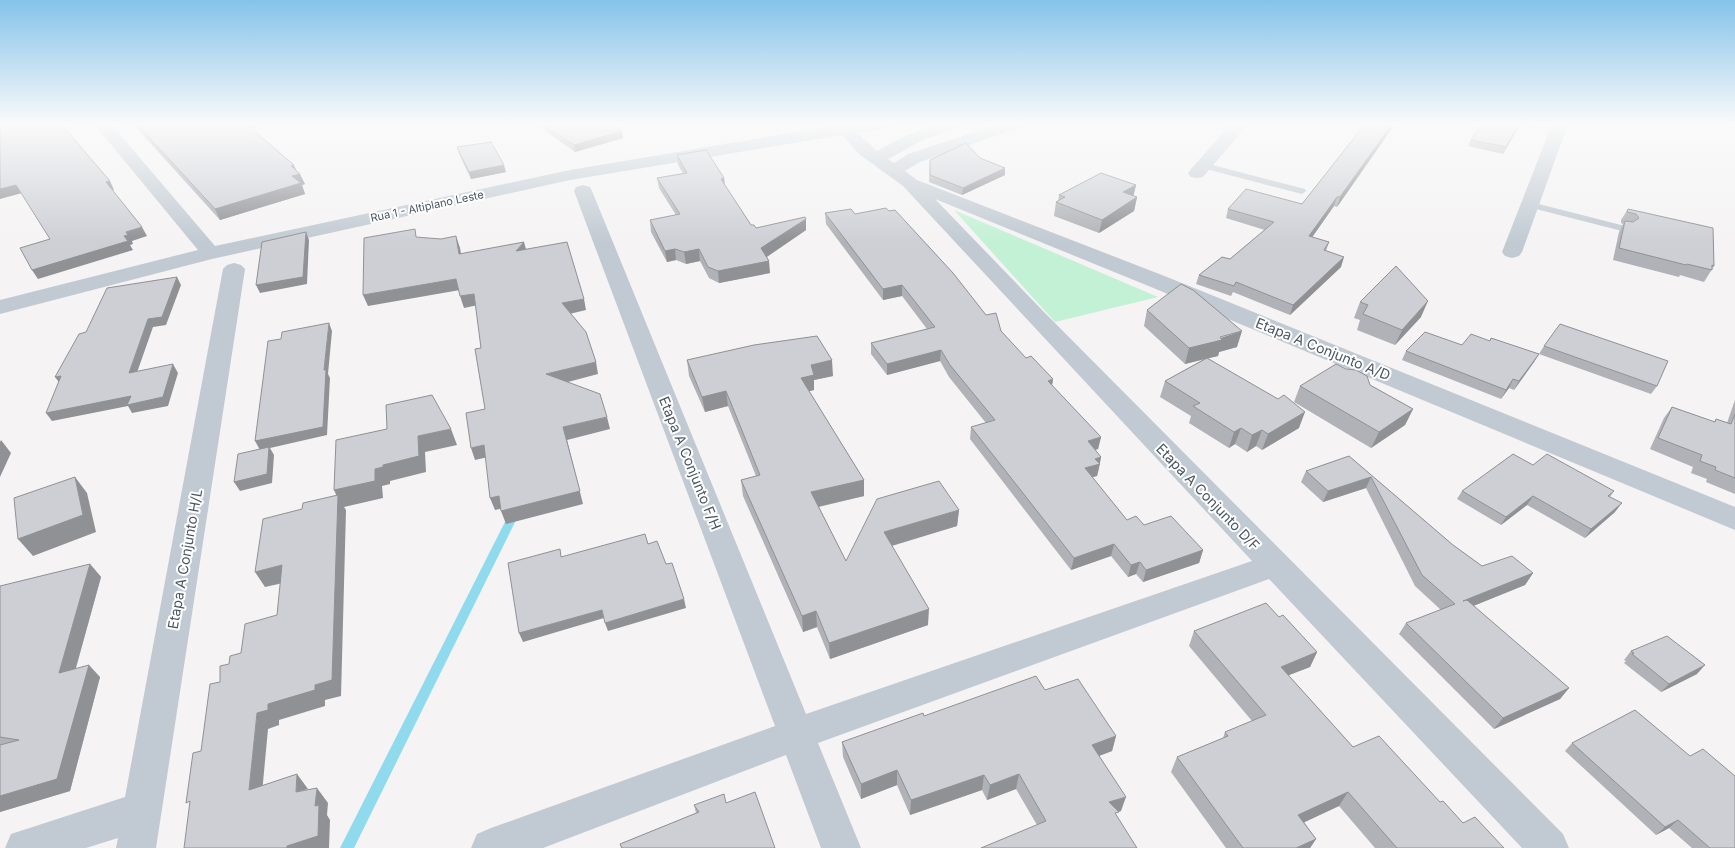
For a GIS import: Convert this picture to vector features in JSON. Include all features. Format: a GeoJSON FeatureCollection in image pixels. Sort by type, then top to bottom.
{"type":"FeatureCollection","features":[{"type":"Feature","properties":{"kind":"street"},"geometry":{"type":"LineString","coordinates":[[136,164],[200,239],[222,261]]}},
{"type":"Feature","properties":{"kind":"street","name":"Rua 1 - Altiplano Leste"},"geometry":{"type":"LineString","coordinates":[[0,307],[222,261],[570,175],[777,164]]}},
{"type":"Feature","properties":{"kind":"street","name":"Etapa A Conjunto D/F"},"geometry":{"type":"LineString","coordinates":[[884,164],[1035,316],[1549,848]]}},
{"type":"Feature","properties":{"kind":"street","name":"Etapa A Conjunto A/D"},"geometry":{"type":"LineString","coordinates":[[891,164],[1159,282],[1735,518]]}},
{"type":"Feature","properties":{"kind":"street"},"geometry":{"type":"LineString","coordinates":[[1201,169],[1206,164]]}},
{"type":"Feature","properties":{"kind":"street"},"geometry":{"type":"LineString","coordinates":[[1512,252],[1546,164]]}},
{"type":"Feature","properties":{"kind":"street","name":"Etapa A Conjunto F/H"},"geometry":{"type":"LineString","coordinates":[[583,191],[841,848]]}},
{"type":"Feature","properties":{"kind":"street","name":"Etapa A Conjunto H/L"},"geometry":{"type":"LineString","coordinates":[[139,830],[222,261]]}},
{"type":"Feature","properties":{"kind":"street"},"geometry":{"type":"LineString","coordinates":[[491,848],[797,734],[1274,565]]}},
{"type":"Feature","properties":{"kind":"street"},"geometry":{"type":"LineString","coordinates":[[24,848],[139,830]]}},
{"type":"Feature","properties":{"kind":"lane"},"geometry":{"type":"LineString","coordinates":[[1201,169],[1302,190]]}},
{"type":"Feature","properties":{"kind":"lane"},"geometry":{"type":"LineString","coordinates":[[1531,205],[1626,229]]}},
{"type":"Feature","properties":{"kind":"green space"},"geometry":{"type":"Polygon","coordinates":[[[954,210],[1158,297],[1055,322],[954,210]]]}},
{"type":"Feature","properties":{"kind":"building"},"geometry":{"type":"Polygon","coordinates":[[[0,164],[95,164],[110,181],[106,182],[142,227],[126,232],[128,235],[124,236],[128,241],[32,270],[20,248],[50,239],[16,185],[0,189],[0,164]]]}},
{"type":"Feature","properties":{"kind":"building"},"geometry":{"type":"Polygon","coordinates":[[[173,164],[292,164],[294,165],[291,166],[300,174],[292,176],[301,183],[215,209],[173,164]]]}},
{"type":"Feature","properties":{"kind":"building"},"geometry":{"type":"Polygon","coordinates":[[[465,164],[504,165],[469,172],[465,164]]]}},
{"type":"Feature","properties":{"kind":"building"},"geometry":{"type":"Polygon","coordinates":[[[682,164],[715,164],[724,178],[721,179],[751,225],[754,225],[756,228],[805,217],[806,219],[761,248],[769,261],[718,271],[708,267],[699,249],[684,252],[675,249],[665,251],[650,220],[680,214],[657,178],[687,173],[682,164]]]}},
{"type":"Feature","properties":{"kind":"building"},"geometry":{"type":"Polygon","coordinates":[[[930,164],[994,164],[1005,168],[963,188],[930,175],[930,164]]]}},
{"type":"Feature","properties":{"kind":"building"},"geometry":{"type":"Polygon","coordinates":[[[1334,164],[1364,164],[1309,236],[1329,242],[1324,250],[1344,257],[1293,305],[1236,282],[1234,286],[1199,275],[1222,257],[1230,259],[1274,222],[1228,209],[1246,189],[1302,204],[1334,164]]]}},
{"type":"Feature","properties":{"kind":"building"},"geometry":{"type":"Polygon","coordinates":[[[1101,173],[1136,185],[1123,192],[1137,197],[1102,220],[1056,202],[1065,197],[1059,195],[1101,173]]]}},
{"type":"Feature","properties":{"kind":"building"},"geometry":{"type":"Polygon","coordinates":[[[886,208],[889,211],[895,210],[953,273],[986,315],[996,313],[1001,331],[1026,358],[1031,356],[1053,379],[1048,381],[1101,437],[1088,441],[1101,457],[1095,459],[1100,464],[1085,468],[1127,520],[1136,516],[1144,525],[1171,516],[1203,550],[1146,570],[1140,562],[1131,565],[1114,544],[1074,558],[971,427],[995,420],[950,365],[941,350],[887,364],[871,343],[935,327],[902,285],[883,289],[825,213],[851,209],[855,214],[886,208]]]}},
{"type":"Feature","properties":{"kind":"building"},"geometry":{"type":"Polygon","coordinates":[[[1628,209],[1713,228],[1714,266],[1712,265],[1712,270],[1619,248],[1625,221],[1633,222],[1639,218],[1636,214],[1627,212],[1628,209]]]}},
{"type":"Feature","properties":{"kind":"building"},"geometry":{"type":"Polygon","coordinates":[[[415,229],[416,237],[441,239],[456,236],[459,254],[524,242],[516,251],[567,242],[584,299],[562,303],[586,332],[596,362],[546,374],[600,394],[607,417],[563,427],[580,491],[501,511],[499,496],[490,498],[484,445],[471,448],[466,413],[485,409],[475,349],[481,348],[474,294],[460,296],[456,279],[363,295],[364,238],[415,229]]]}},
{"type":"Feature","properties":{"kind":"building"},"geometry":{"type":"Polygon","coordinates":[[[306,232],[303,277],[256,285],[262,242],[306,232]]]}},
{"type":"Feature","properties":{"kind":"building"},"geometry":{"type":"Polygon","coordinates":[[[1396,266],[1428,301],[1402,330],[1363,314],[1368,305],[1360,302],[1396,266]]]}},
{"type":"Feature","properties":{"kind":"building"},"geometry":{"type":"Polygon","coordinates":[[[177,277],[162,317],[148,319],[129,373],[173,364],[163,397],[127,405],[131,396],[46,413],[61,376],[55,377],[79,334],[86,332],[107,288],[177,277]]]}},
{"type":"Feature","properties":{"kind":"building"},"geometry":{"type":"Polygon","coordinates":[[[1181,284],[1193,290],[1242,331],[1220,337],[1222,340],[1189,348],[1147,310],[1181,284]]]}},
{"type":"Feature","properties":{"kind":"building"},"geometry":{"type":"Polygon","coordinates":[[[329,323],[324,370],[326,370],[323,427],[255,441],[268,341],[281,339],[282,332],[329,323]]]}},
{"type":"Feature","properties":{"kind":"building"},"geometry":{"type":"Polygon","coordinates":[[[1560,324],[1668,361],[1657,386],[1544,346],[1560,324]]]}},
{"type":"Feature","properties":{"kind":"building"},"geometry":{"type":"Polygon","coordinates":[[[1425,332],[1462,345],[1471,334],[1490,341],[1491,338],[1539,354],[1519,381],[1513,379],[1506,390],[1406,351],[1425,332]]]}},
{"type":"Feature","properties":{"kind":"building"},"geometry":{"type":"Polygon","coordinates":[[[817,336],[832,360],[811,365],[814,375],[801,378],[864,480],[811,492],[846,561],[877,499],[939,481],[959,510],[884,532],[929,609],[829,643],[816,611],[802,616],[741,480],[760,475],[726,391],[702,397],[687,360],[754,345],[817,336]]]}},
{"type":"Feature","properties":{"kind":"building"},"geometry":{"type":"Polygon","coordinates":[[[1207,358],[1278,399],[1284,395],[1305,412],[1268,434],[1262,430],[1252,435],[1241,428],[1234,432],[1193,406],[1200,403],[1165,381],[1207,358]]]}},
{"type":"Feature","properties":{"kind":"building"},"geometry":{"type":"Polygon","coordinates":[[[1336,364],[1346,369],[1356,370],[1367,376],[1370,385],[1413,409],[1379,432],[1300,386],[1336,364]]]}},
{"type":"Feature","properties":{"kind":"building"},"geometry":{"type":"Polygon","coordinates":[[[432,395],[451,429],[418,436],[419,456],[383,465],[383,467],[375,469],[375,481],[334,490],[336,440],[387,429],[386,405],[432,395]]]}},
{"type":"Feature","properties":{"kind":"building"},"geometry":{"type":"Polygon","coordinates":[[[1672,407],[1715,422],[1716,419],[1731,424],[1735,414],[1735,478],[1715,470],[1716,467],[1700,461],[1702,455],[1658,438],[1672,407]]]}},
{"type":"Feature","properties":{"kind":"building"},"geometry":{"type":"Polygon","coordinates":[[[269,447],[267,474],[234,482],[238,454],[269,447]]]}},
{"type":"Feature","properties":{"kind":"building"},"geometry":{"type":"Polygon","coordinates":[[[1513,454],[1533,465],[1547,454],[1614,491],[1608,496],[1622,503],[1591,529],[1533,496],[1506,517],[1462,491],[1513,454]]]}},
{"type":"Feature","properties":{"kind":"building"},"geometry":{"type":"Polygon","coordinates":[[[1349,456],[1453,545],[1482,566],[1512,556],[1533,573],[1463,601],[1467,600],[1569,688],[1503,718],[1406,623],[1455,604],[1422,575],[1371,477],[1328,491],[1306,471],[1349,456]]]}},
{"type":"Feature","properties":{"kind":"building"},"geometry":{"type":"Polygon","coordinates":[[[75,477],[83,515],[18,539],[14,498],[75,477]]]}},
{"type":"Feature","properties":{"kind":"building"},"geometry":{"type":"Polygon","coordinates":[[[338,495],[332,680],[315,685],[315,690],[268,704],[268,710],[257,713],[249,790],[297,774],[296,792],[317,788],[315,806],[319,805],[318,836],[287,846],[287,848],[184,848],[190,801],[186,803],[193,753],[201,751],[210,684],[220,682],[220,666],[229,664],[230,656],[241,653],[245,624],[277,615],[282,565],[255,572],[263,519],[302,509],[303,503],[338,495]]]}},
{"type":"Feature","properties":{"kind":"building"},"geometry":{"type":"Polygon","coordinates":[[[645,534],[648,544],[657,541],[666,564],[672,563],[684,599],[605,623],[602,610],[519,633],[508,563],[560,549],[561,557],[645,534]]]}},
{"type":"Feature","properties":{"kind":"building"},"geometry":{"type":"Polygon","coordinates":[[[90,564],[59,673],[89,665],[57,779],[0,796],[0,745],[19,740],[0,737],[0,586],[90,564]]]}},
{"type":"Feature","properties":{"kind":"building"},"geometry":{"type":"Polygon","coordinates":[[[1266,603],[1279,617],[1283,615],[1317,652],[1281,667],[1353,747],[1379,736],[1440,802],[1443,801],[1463,823],[1475,817],[1504,848],[1397,848],[1348,792],[1298,815],[1316,839],[1296,848],[1243,848],[1177,757],[1228,736],[1225,732],[1266,715],[1194,631],[1266,603]]]}},
{"type":"Feature","properties":{"kind":"building"},"geometry":{"type":"Polygon","coordinates":[[[1667,636],[1705,665],[1669,684],[1632,654],[1634,653],[1631,651],[1667,636]]]}},
{"type":"Feature","properties":{"kind":"building"},"geometry":{"type":"Polygon","coordinates":[[[1036,676],[1045,690],[1078,679],[1116,736],[1092,745],[1126,797],[1109,802],[1119,812],[1115,813],[1137,848],[981,848],[1046,821],[1019,774],[990,785],[984,775],[911,800],[897,770],[861,784],[842,742],[923,713],[924,716],[1036,676]]]}},
{"type":"Feature","properties":{"kind":"building"},"geometry":{"type":"Polygon","coordinates":[[[1635,710],[1690,756],[1703,749],[1735,776],[1735,848],[1710,848],[1678,820],[1665,827],[1572,743],[1635,710]]]}},
{"type":"Feature","properties":{"kind":"building"},"geometry":{"type":"Polygon","coordinates":[[[755,792],[775,848],[622,848],[620,844],[699,812],[694,805],[724,794],[726,803],[755,792]]]}},
{"type":"Feature","properties":{"kind":"waterway"},"geometry":{"type":"LineString","coordinates":[[347,848],[515,512]]}}]}
